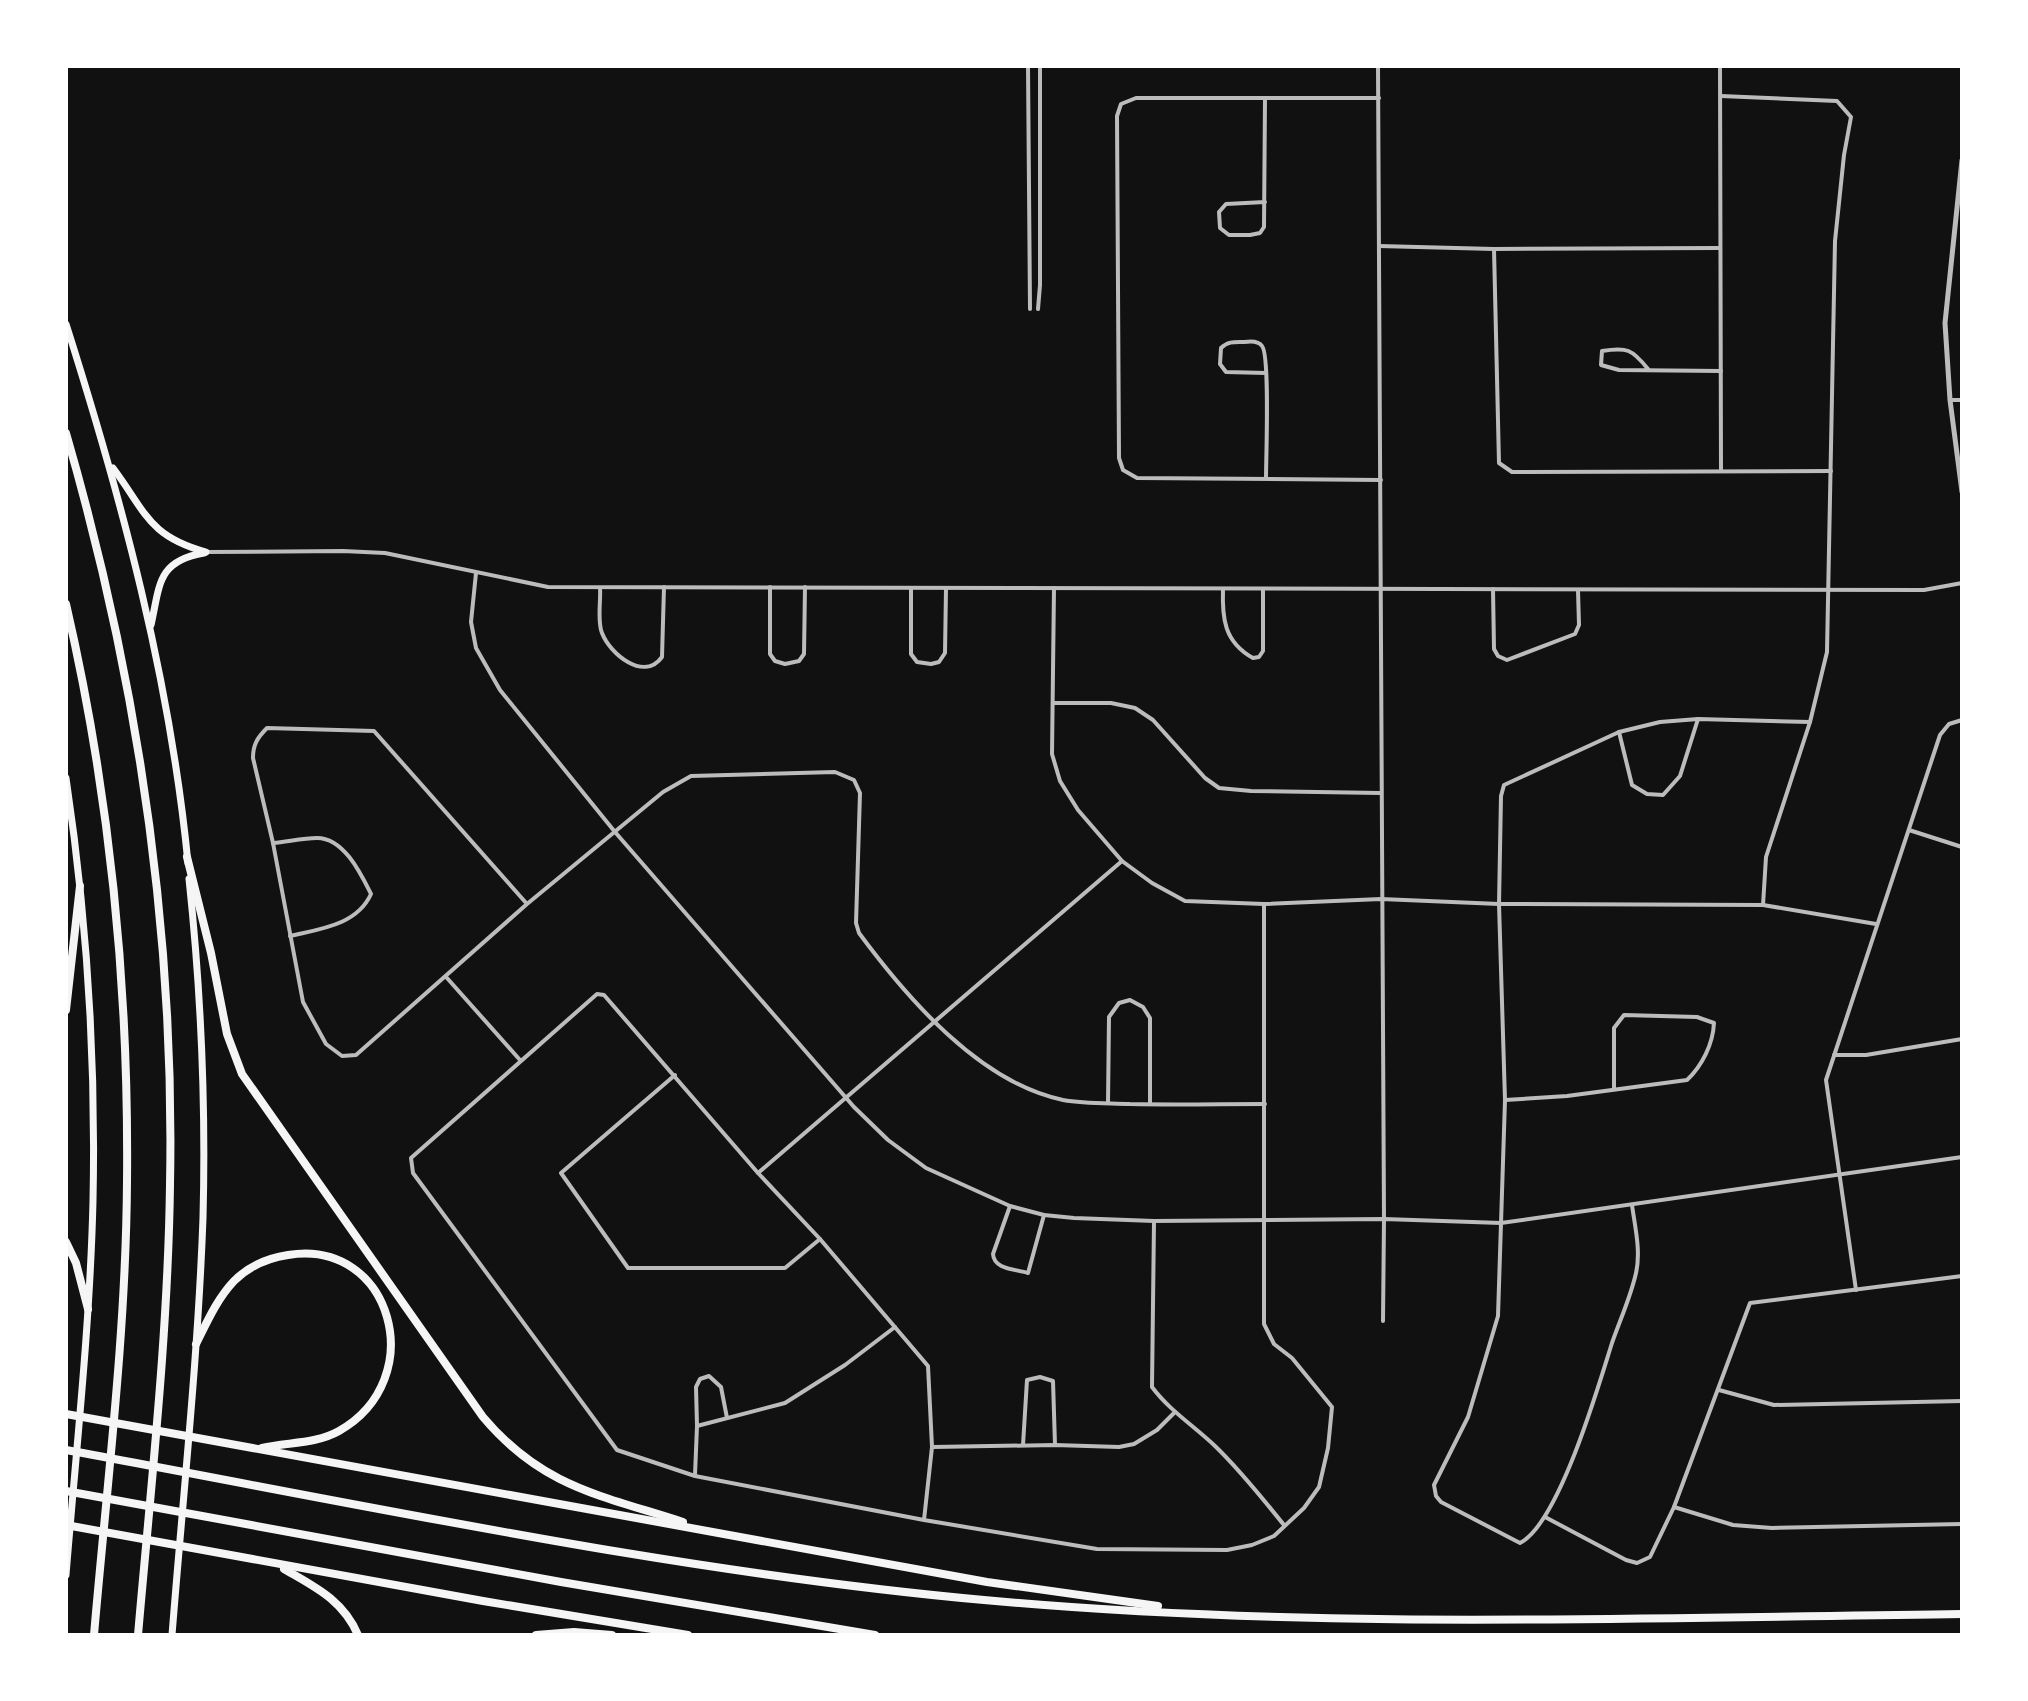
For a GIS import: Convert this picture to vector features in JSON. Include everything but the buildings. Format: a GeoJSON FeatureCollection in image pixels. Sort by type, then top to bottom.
{"type":"FeatureCollection","features":[{"type":"Feature","properties":{"kind":"highway"},"geometry":{"type":"LineString","coordinates":[[66,324],[109,463],[150,631],[172,748],[196,952],[203,1088],[202,1226],[196,1344],[172,1635]]}},
{"type":"Feature","properties":{"kind":"highway"},"geometry":{"type":"LineString","coordinates":[[66,433],[98,551],[129,695],[149,820],[165,982],[170,1113],[169,1235],[138,1635]]}},
{"type":"Feature","properties":{"kind":"highway"},"geometry":{"type":"LineString","coordinates":[[109,463],[160,532],[179,544],[206,552]]}},
{"type":"Feature","properties":{"kind":"highway"},"geometry":{"type":"LineString","coordinates":[[150,631],[165,572],[177,560],[206,552]]}},
{"type":"Feature","properties":{"kind":"highway"},"geometry":{"type":"LineString","coordinates":[[66,604],[90,720],[108,838],[118,926],[126,1055],[124,1273],[94,1635]]}},
{"type":"Feature","properties":{"kind":"highway"},"geometry":{"type":"LineString","coordinates":[[66,778],[80,886],[93,1082],[93,1199],[88,1309],[66,1575]]}},
{"type":"Feature","properties":{"kind":"highway"},"geometry":{"type":"LineString","coordinates":[[187,857],[211,953],[224,1023],[242,1074],[483,1417],[508,1445],[549,1475],[586,1491],[718,1533]]}},
{"type":"Feature","properties":{"kind":"highway"},"geometry":{"type":"LineString","coordinates":[[66,1010],[80,886]]}},
{"type":"Feature","properties":{"kind":"highway"},"geometry":{"type":"LineString","coordinates":[[66,1242],[76,1263],[88,1309]]}},
{"type":"Feature","properties":{"kind":"highway"},"geometry":{"type":"LineString","coordinates":[[196,1344],[220,1299],[233,1282],[248,1270],[276,1257],[305,1254],[337,1261],[365,1280],[379,1297],[387,1315],[392,1347],[386,1376],[373,1400],[353,1421],[335,1433],[315,1440],[258,1449]]}},
{"type":"Feature","properties":{"kind":"highway"},"geometry":{"type":"LineString","coordinates":[[66,1414],[999,1584],[1218,1614]]}},
{"type":"Feature","properties":{"kind":"highway"},"geometry":{"type":"LineString","coordinates":[[66,1450],[630,1553],[815,1581],[1012,1602],[1218,1614],[1483,1620],[1962,1614]]}},
{"type":"Feature","properties":{"kind":"highway"},"geometry":{"type":"LineString","coordinates":[[66,1491],[561,1582],[875,1635]]}},
{"type":"Feature","properties":{"kind":"highway"},"geometry":{"type":"LineString","coordinates":[[66,1525],[688,1635]]}},
{"type":"Feature","properties":{"kind":"highway"},"geometry":{"type":"LineString","coordinates":[[276,1564],[331,1597],[347,1614],[358,1635]]}},
{"type":"Feature","properties":{"kind":"highway"},"geometry":{"type":"LineString","coordinates":[[536,1635],[563,1632],[612,1635]]}},
{"type":"Feature","properties":{"kind":"street"},"geometry":{"type":"LineString","coordinates":[[1028,66],[1030,309]]}},
{"type":"Feature","properties":{"kind":"street"},"geometry":{"type":"LineString","coordinates":[[1038,309],[1040,66]]}},
{"type":"Feature","properties":{"kind":"street"},"geometry":{"type":"LineString","coordinates":[[1378,66],[1383,1321]]}},
{"type":"Feature","properties":{"kind":"street"},"geometry":{"type":"LineString","coordinates":[[1720,66],[1721,469]]}},
{"type":"Feature","properties":{"kind":"street"},"geometry":{"type":"LineString","coordinates":[[1721,96],[1837,101],[1851,117],[1835,241],[1827,652],[1810,722],[1766,857],[1763,905]]}},
{"type":"Feature","properties":{"kind":"street"},"geometry":{"type":"LineString","coordinates":[[1379,98],[1133,98],[1120,107],[1117,121],[1121,467],[1127,475],[1137,478],[1381,480]]}},
{"type":"Feature","properties":{"kind":"street"},"geometry":{"type":"LineString","coordinates":[[1265,98],[1265,202],[1265,225],[1258,234],[1229,235],[1220,228],[1219,214],[1224,205],[1265,202]]}},
{"type":"Feature","properties":{"kind":"street"},"geometry":{"type":"LineString","coordinates":[[1962,160],[1945,323],[1950,400],[1962,492]]}},
{"type":"Feature","properties":{"kind":"street"},"geometry":{"type":"LineString","coordinates":[[1379,246],[1720,248]]}},
{"type":"Feature","properties":{"kind":"street"},"geometry":{"type":"LineString","coordinates":[[1494,249],[1499,463],[1512,472],[1831,471]]}},
{"type":"Feature","properties":{"kind":"street"},"geometry":{"type":"LineString","coordinates":[[1266,373],[1226,372],[1220,364],[1221,348],[1232,342],[1259,343],[1264,351],[1266,373],[1266,478]]}},
{"type":"Feature","properties":{"kind":"street"},"geometry":{"type":"LineString","coordinates":[[1648,369],[1637,355],[1622,347],[1602,351],[1601,365],[1619,370],[1722,371]]}},
{"type":"Feature","properties":{"kind":"street"},"geometry":{"type":"LineString","coordinates":[[1950,400],[1962,400]]}},
{"type":"Feature","properties":{"kind":"street"},"geometry":{"type":"LineString","coordinates":[[206,552],[368,552],[405,556],[536,586],[600,588],[1829,591],[1929,590],[1962,583]]}},
{"type":"Feature","properties":{"kind":"street"},"geometry":{"type":"LineString","coordinates":[[476,573],[471,622],[476,648],[500,690],[615,832],[845,1097],[888,1140],[926,1168],[1010,1206],[1044,1215],[1154,1221],[1384,1219],[1501,1223],[1962,1157]]}},
{"type":"Feature","properties":{"kind":"street"},"geometry":{"type":"LineString","coordinates":[[600,588],[602,634],[626,663],[637,666],[656,664],[663,655],[664,587]]}},
{"type":"Feature","properties":{"kind":"street"},"geometry":{"type":"LineString","coordinates":[[770,587],[770,654],[775,661],[785,664],[797,663],[804,654],[805,587]]}},
{"type":"Feature","properties":{"kind":"street"},"geometry":{"type":"LineString","coordinates":[[911,588],[911,651],[921,664],[937,663],[944,656],[946,588]]}},
{"type":"Feature","properties":{"kind":"street"},"geometry":{"type":"LineString","coordinates":[[1054,588],[1052,754],[1060,781],[1078,810],[1122,861],[1152,883],[1185,901],[1264,904],[1381,899],[1499,904],[1763,905],[1876,924]]}},
{"type":"Feature","properties":{"kind":"street"},"geometry":{"type":"LineString","coordinates":[[1223,589],[1225,628],[1253,658],[1259,657],[1263,651],[1263,589]]}},
{"type":"Feature","properties":{"kind":"street"},"geometry":{"type":"LineString","coordinates":[[1493,589],[1494,649],[1498,656],[1507,660],[1575,634],[1579,625],[1578,590]]}},
{"type":"Feature","properties":{"kind":"street"},"geometry":{"type":"LineString","coordinates":[[1053,703],[1111,703],[1135,708],[1153,720],[1205,778],[1219,788],[1380,793]]}},
{"type":"Feature","properties":{"kind":"street"},"geometry":{"type":"LineString","coordinates":[[1632,1204],[1638,1251],[1636,1272],[1576,1452],[1545,1517],[1528,1539],[1520,1543],[1441,1502],[1434,1485],[1468,1417],[1498,1316],[1505,1100],[1499,904],[1501,796],[1504,785],[1619,732],[1660,722],[1698,719],[1810,722]]}},
{"type":"Feature","properties":{"kind":"street"},"geometry":{"type":"LineString","coordinates":[[1619,732],[1632,785],[1647,794],[1663,795],[1680,776],[1698,719]]}},
{"type":"Feature","properties":{"kind":"street"},"geometry":{"type":"LineString","coordinates":[[1856,1290],[1826,1080],[1940,735],[1949,724],[1962,720]]}},
{"type":"Feature","properties":{"kind":"street"},"geometry":{"type":"LineString","coordinates":[[527,904],[374,731],[267,728],[259,736],[253,746],[253,758],[273,843],[303,1002],[326,1044],[342,1056],[356,1055],[527,904],[663,792],[691,776],[835,772],[854,780],[860,793],[856,923],[859,933],[936,1022],[972,1055],[1012,1082],[1063,1100],[1265,1104]]}},
{"type":"Feature","properties":{"kind":"street"},"geometry":{"type":"LineString","coordinates":[[1909,830],[1962,847]]}},
{"type":"Feature","properties":{"kind":"street"},"geometry":{"type":"LineString","coordinates":[[273,843],[320,837],[336,845],[356,865],[371,894],[365,908],[342,923],[290,936]]}},
{"type":"Feature","properties":{"kind":"street"},"geometry":{"type":"LineString","coordinates":[[758,1173],[1122,861]]}},
{"type":"Feature","properties":{"kind":"street"},"geometry":{"type":"LineString","coordinates":[[924,1520],[932,1447],[928,1366],[604,995],[597,994],[411,1158],[413,1173],[617,1450],[695,1476],[924,1520],[1097,1549],[1227,1550],[1252,1545],[1274,1536],[1304,1508],[1319,1487],[1328,1448],[1332,1407],[1292,1358],[1274,1344],[1264,1324],[1264,904]]}},
{"type":"Feature","properties":{"kind":"street"},"geometry":{"type":"LineString","coordinates":[[446,977],[520,1060]]}},
{"type":"Feature","properties":{"kind":"street"},"geometry":{"type":"LineString","coordinates":[[1108,1103],[1109,1017],[1119,1003],[1130,1000],[1143,1007],[1150,1018],[1150,1104]]}},
{"type":"Feature","properties":{"kind":"street"},"geometry":{"type":"LineString","coordinates":[[1505,1100],[1614,1089],[1687,1080],[1698,1070],[1713,1034],[1714,1023],[1697,1017],[1624,1015],[1614,1028],[1614,1089]]}},
{"type":"Feature","properties":{"kind":"street"},"geometry":{"type":"LineString","coordinates":[[1833,1055],[1866,1055],[1962,1039]]}},
{"type":"Feature","properties":{"kind":"street"},"geometry":{"type":"LineString","coordinates":[[675,1075],[561,1173],[628,1268],[785,1268],[820,1239]]}},
{"type":"Feature","properties":{"kind":"street"},"geometry":{"type":"LineString","coordinates":[[1010,1206],[993,1254],[998,1266],[1028,1273],[1044,1215]]}},
{"type":"Feature","properties":{"kind":"street"},"geometry":{"type":"LineString","coordinates":[[1154,1221],[1152,1387],[1237,1468],[1284,1525]]}},
{"type":"Feature","properties":{"kind":"street"},"geometry":{"type":"LineString","coordinates":[[1545,1517],[1626,1560],[1637,1563],[1650,1557],[1674,1507],[1750,1303],[1962,1276]]}},
{"type":"Feature","properties":{"kind":"street"},"geometry":{"type":"LineString","coordinates":[[697,1426],[785,1403],[845,1365],[895,1327]]}},
{"type":"Feature","properties":{"kind":"street"},"geometry":{"type":"LineString","coordinates":[[695,1476],[696,1387],[700,1379],[709,1376],[721,1387],[727,1419]]}},
{"type":"Feature","properties":{"kind":"street"},"geometry":{"type":"LineString","coordinates":[[1023,1445],[1027,1380],[1040,1377],[1053,1381],[1055,1445]]}},
{"type":"Feature","properties":{"kind":"street"},"geometry":{"type":"LineString","coordinates":[[1719,1390],[1774,1405],[1962,1401]]}},
{"type":"Feature","properties":{"kind":"street"},"geometry":{"type":"LineString","coordinates":[[932,1447],[1119,1447],[1134,1444],[1157,1430],[1175,1412]]}},
{"type":"Feature","properties":{"kind":"street"},"geometry":{"type":"LineString","coordinates":[[1674,1507],[1733,1525],[1772,1528],[1962,1524]]}}]}
